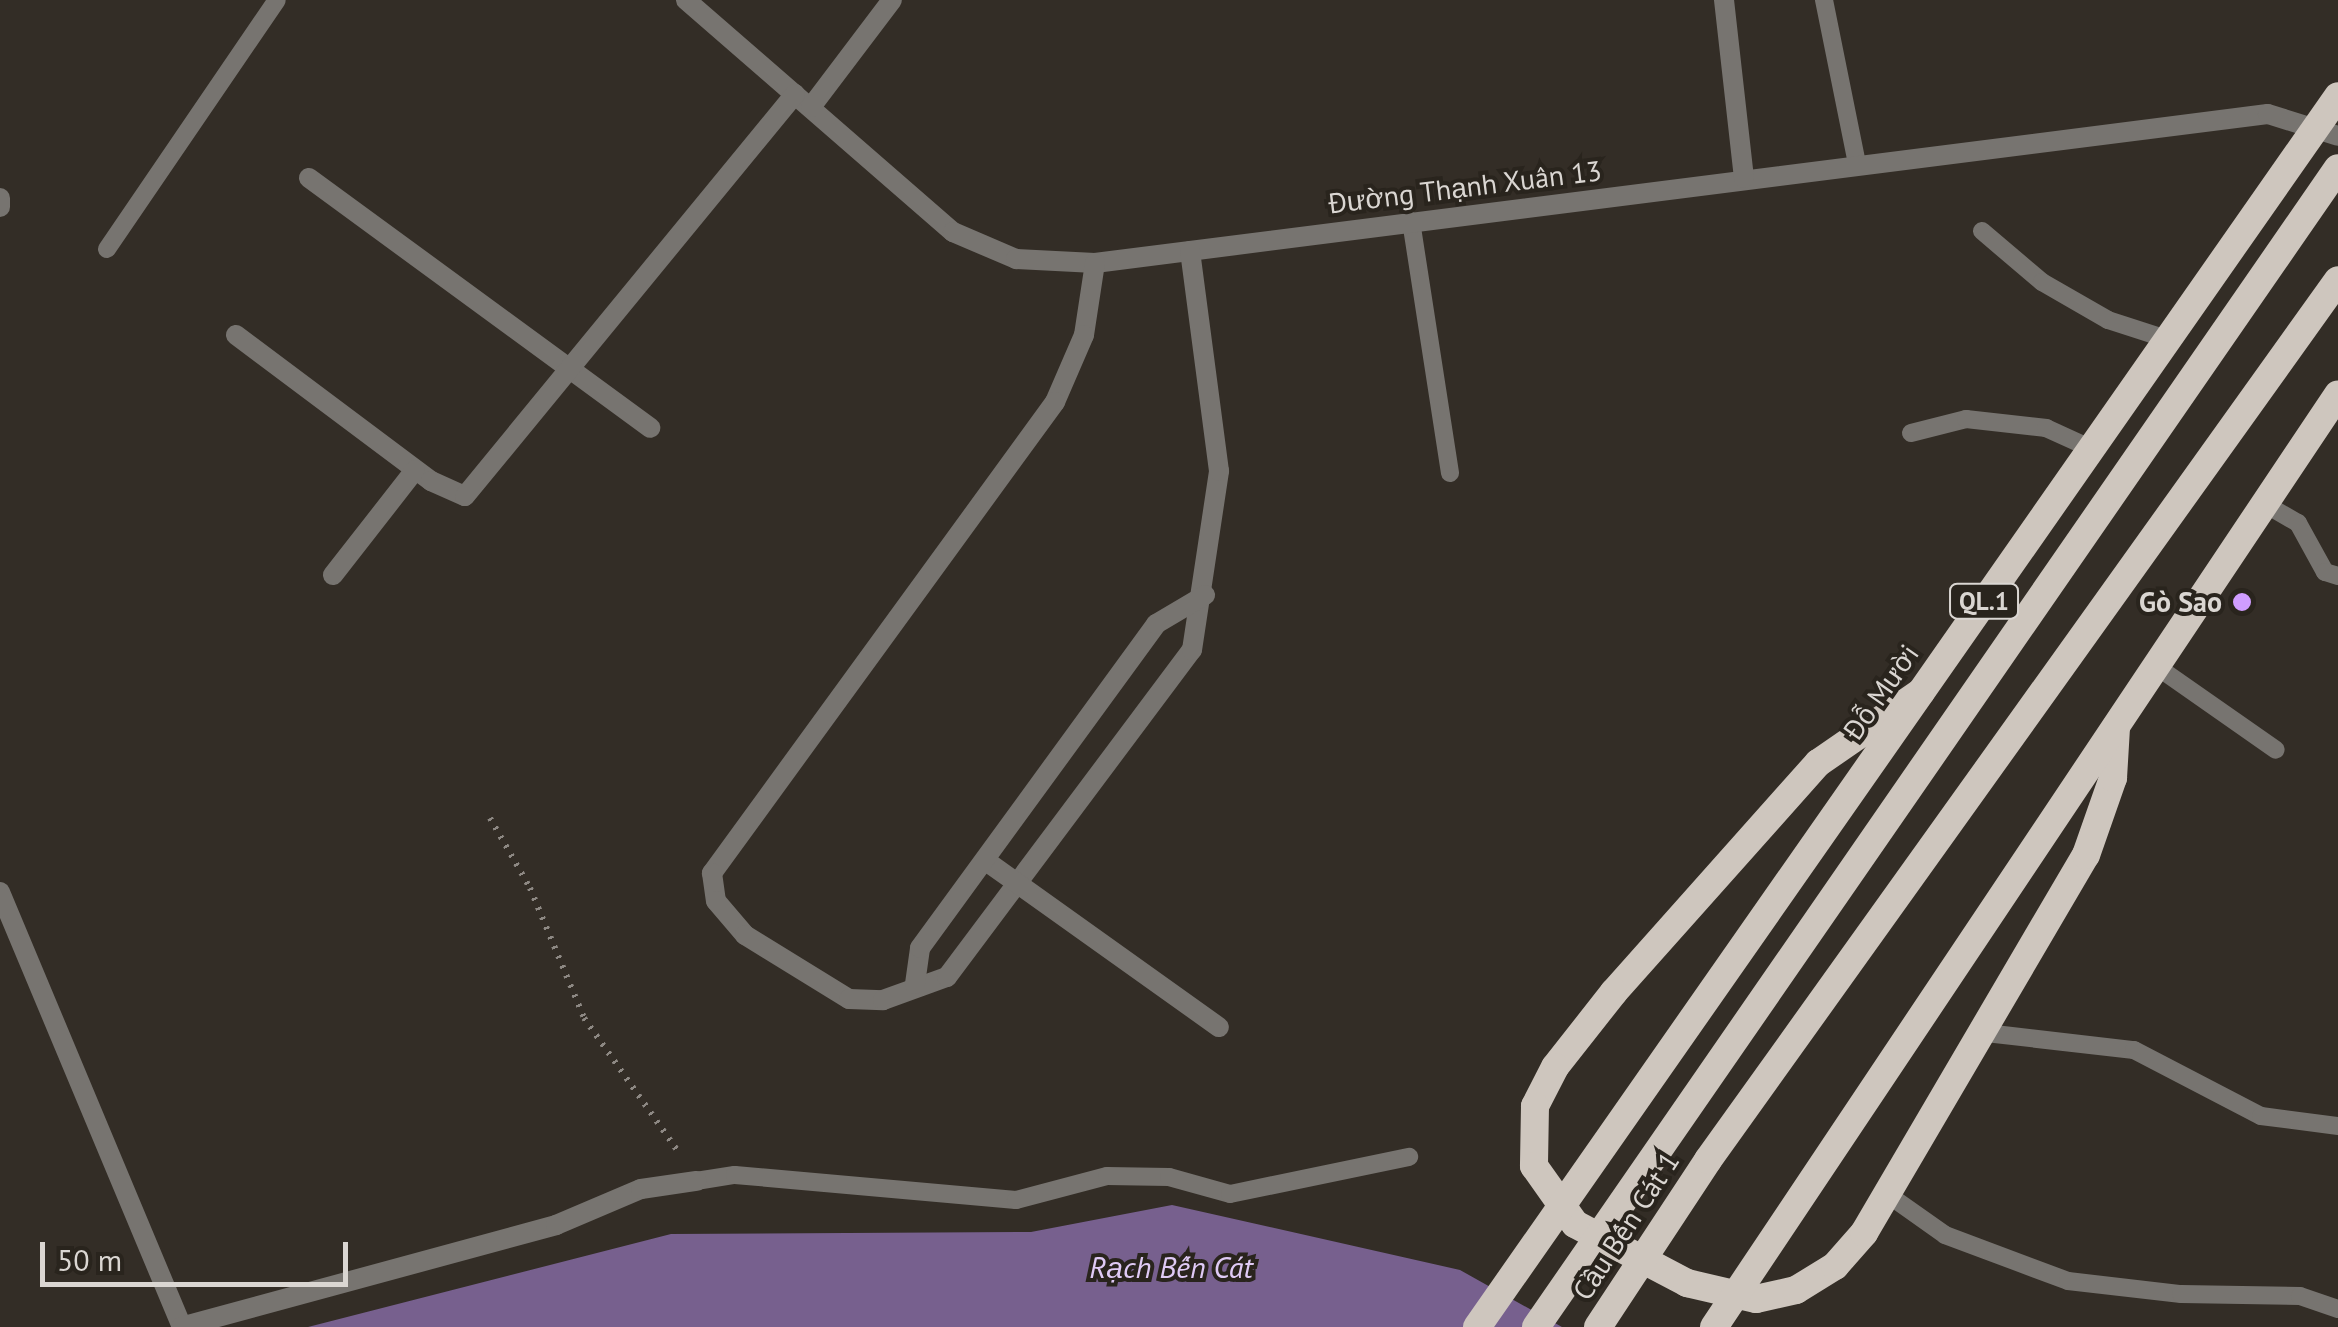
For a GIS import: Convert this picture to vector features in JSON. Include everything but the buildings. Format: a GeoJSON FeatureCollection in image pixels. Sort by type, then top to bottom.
{"type":"FeatureCollection","features":[{"type":"Feature","properties":{"kind":"highway","name":"Đỗ Mười"},"geometry":{"type":"LineString","coordinates":[[1477,1327],[1626,1105],[2090,448],[2328,131],[2338,96]]}},
{"type":"Feature","properties":{"kind":"highway","name":"QL.1"},"geometry":{"type":"LineString","coordinates":[[1536,1327],[1666,1132],[2338,168]]}},
{"type":"Feature","properties":{"kind":"highway","name":"Cầu Bến Cát 1"},"geometry":{"type":"LineString","coordinates":[[1598,1327],[1708,1160],[2338,280]]}},
{"type":"Feature","properties":{"kind":"highway"},"geometry":{"type":"LineString","coordinates":[[1714,1327],[2338,394]]}},
{"type":"Feature","properties":{"kind":"highway"},"geometry":{"type":"LineString","coordinates":[[1921,692],[1818,763],[1703,891],[1555,1068],[1534,1106],[1530,1137],[1534,1166],[1575,1224],[1687,1283],[1756,1299],[1796,1290],[1834,1266],[1890,1196],[1986,1033],[2102,819],[2116,726]]}},
{"type":"Feature","properties":{"kind":"street","name":"Đường Thạnh Xuân 13"},"geometry":{"type":"LineString","coordinates":[[686,0],[982,250],[1016,259],[1095,264],[1858,163],[2268,114],[2328,131]]}},
{"type":"Feature","properties":{"kind":"street"},"geometry":{"type":"LineString","coordinates":[[236,335],[415,470],[465,496],[892,0]]}},
{"type":"Feature","properties":{"kind":"street"},"geometry":{"type":"LineString","coordinates":[[1724,0],[1744,178]]}},
{"type":"Feature","properties":{"kind":"street"},"geometry":{"type":"LineString","coordinates":[[309,178],[650,428]]}},
{"type":"Feature","properties":{"kind":"street"},"geometry":{"type":"LineString","coordinates":[[0,198],[0,207]]}},
{"type":"Feature","properties":{"kind":"street"},"geometry":{"type":"LineString","coordinates":[[1095,264],[1084,335],[1055,402],[712,872],[716,902],[745,935],[849,999],[883,1000],[914,984],[948,977],[1192,650],[1205,595],[1219,471],[1190,250]]}},
{"type":"Feature","properties":{"kind":"street"},"geometry":{"type":"LineString","coordinates":[[333,575],[415,470]]}},
{"type":"Feature","properties":{"kind":"street"},"geometry":{"type":"LineString","coordinates":[[914,984],[920,948],[1156,624],[1205,595]]}},
{"type":"Feature","properties":{"kind":"street"},"geometry":{"type":"LineString","coordinates":[[986,861],[1219,1027]]}},
{"type":"Feature","properties":{"kind":"street"},"geometry":{"type":"LineString","coordinates":[[0,892],[182,1327],[538,1230],[640,1189],[696,1181]]}},
{"type":"Feature","properties":{"kind":"lane"},"geometry":{"type":"LineString","coordinates":[[107,249],[277,0]]}},
{"type":"Feature","properties":{"kind":"lane"},"geometry":{"type":"LineString","coordinates":[[1824,0],[1858,163]]}},
{"type":"Feature","properties":{"kind":"lane"},"geometry":{"type":"LineString","coordinates":[[1411,221],[1450,472]]}},
{"type":"Feature","properties":{"kind":"lane"},"geometry":{"type":"LineString","coordinates":[[1982,231],[2058,292],[2108,320],[2170,340]]}},
{"type":"Feature","properties":{"kind":"lane"},"geometry":{"type":"LineString","coordinates":[[1910,433],[1966,420],[2046,428],[2090,448]]}},
{"type":"Feature","properties":{"kind":"lane"},"geometry":{"type":"LineString","coordinates":[[2265,504],[2298,523],[2324,572],[2338,576]]}},
{"type":"Feature","properties":{"kind":"lane"},"geometry":{"type":"LineString","coordinates":[[2156,666],[2276,750]]}},
{"type":"Feature","properties":{"kind":"lane"},"geometry":{"type":"LineString","coordinates":[[1986,1033],[2134,1050],[2261,1116],[2338,1126]]}},
{"type":"Feature","properties":{"kind":"lane"},"geometry":{"type":"LineString","coordinates":[[696,1181],[735,1174],[1016,1200],[1107,1176],[1169,1177],[1230,1194],[1410,1157]]}},
{"type":"Feature","properties":{"kind":"lane"},"geometry":{"type":"LineString","coordinates":[[1890,1196],[1945,1235],[2068,1281],[2181,1294],[2300,1296],[2338,1309]]}},
{"type":"Feature","properties":{"kind":"path"},"geometry":{"type":"LineString","coordinates":[[490,818],[530,888],[584,1018],[696,1181]]}},
{"type":"Feature","properties":{"kind":"water","name":"Rạch Bến Cát"},"geometry":{"type":"Polygon","coordinates":[[[1172,1205],[1460,1270],[1562,1327],[308,1327],[671,1234],[1031,1232],[1172,1205]]]}},
{"type":"Feature","properties":{"kind":"place","name":"Gò Sao"},"geometry":{"type":"Point","coordinates":[2242,602]}}]}
